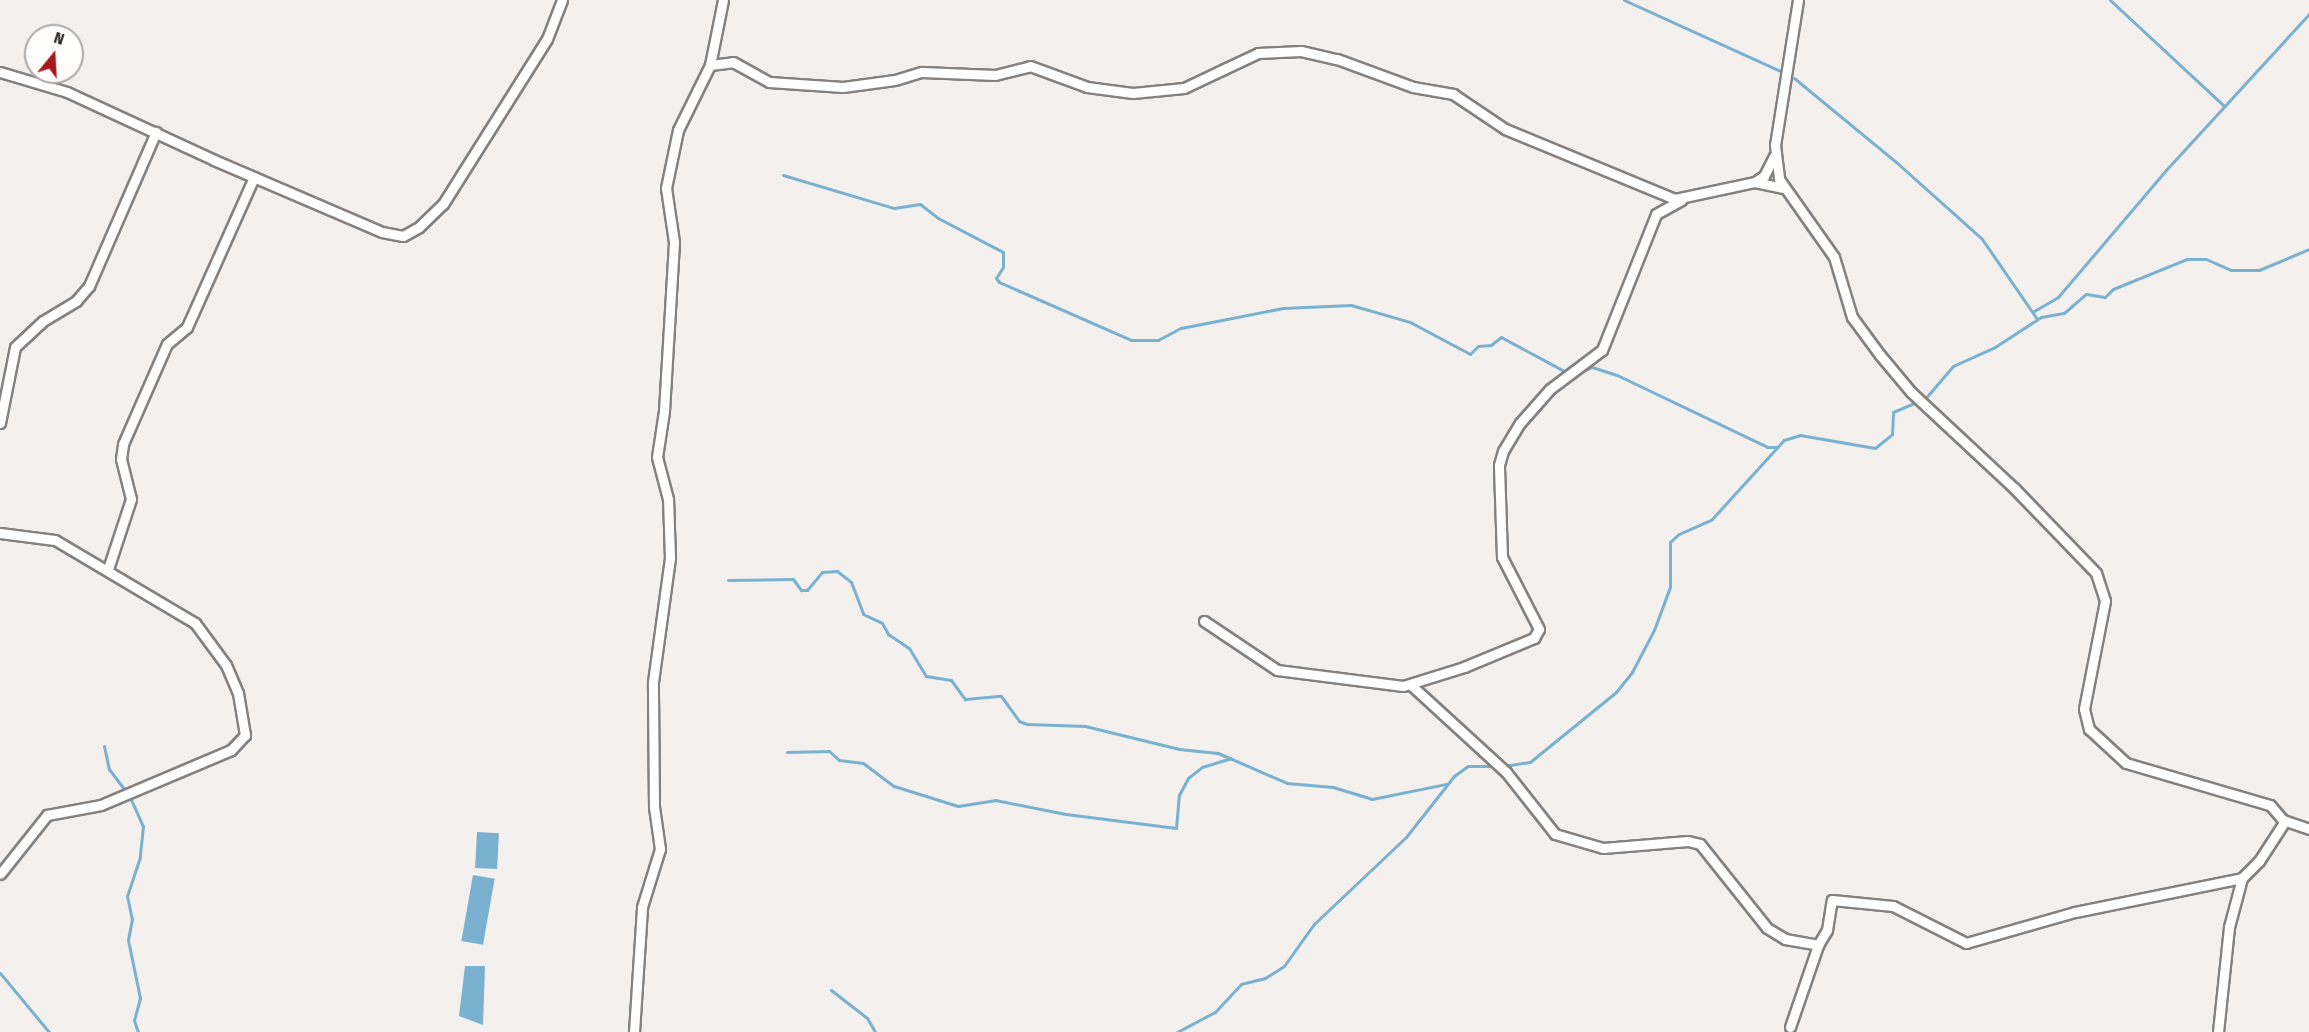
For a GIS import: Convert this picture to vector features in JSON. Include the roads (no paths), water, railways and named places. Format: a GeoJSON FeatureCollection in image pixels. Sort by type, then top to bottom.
{"type":"FeatureCollection","features":[{"type":"Feature","properties":{"kind":"street"},"geometry":{"type":"LineString","coordinates":[[0,72],[67,92],[382,232],[403,236],[411,233],[448,196],[547,39],[562,0]]}},
{"type":"Feature","properties":{"kind":"street"},"geometry":{"type":"LineString","coordinates":[[634,1032],[642,907],[660,849],[654,807],[653,682],[670,558],[668,499],[657,457],[674,242],[666,188],[678,130],[710,65],[723,0]]}},
{"type":"Feature","properties":{"kind":"street"},"geometry":{"type":"LineString","coordinates":[[1204,621],[1277,670],[1411,685],[1537,635],[1532,612],[1502,557],[1499,465],[1503,451],[1520,423],[1550,389],[1602,350],[1656,214],[1683,199],[1755,182],[1764,176],[1775,154],[1798,0]]}},
{"type":"Feature","properties":{"kind":"street"},"geometry":{"type":"LineString","coordinates":[[710,65],[733,62],[769,82],[843,87],[877,84],[922,72],[995,75],[1030,66],[1087,87],[1133,93],[1184,88],[1258,53],[1301,51],[1337,59],[1413,87],[1453,94],[1505,129],[1586,164],[1683,199]]}},
{"type":"Feature","properties":{"kind":"street"},"geometry":{"type":"LineString","coordinates":[[0,423],[15,347],[43,321],[76,301],[89,286],[156,132]]}},
{"type":"Feature","properties":{"kind":"street"},"geometry":{"type":"LineString","coordinates":[[1775,154],[1783,188],[1834,257],[1852,317],[1880,355],[1911,392],[2014,488],[2100,579],[2105,601],[2084,709],[2089,729],[2126,763],[2270,805],[2285,821],[2309,829]]}},
{"type":"Feature","properties":{"kind":"street"},"geometry":{"type":"LineString","coordinates":[[108,569],[131,499],[121,459],[123,444],[167,344],[187,327],[254,177]]}},
{"type":"Feature","properties":{"kind":"street"},"geometry":{"type":"LineString","coordinates":[[1755,182],[1783,188]]}},
{"type":"Feature","properties":{"kind":"street"},"geometry":{"type":"LineString","coordinates":[[0,532],[55,540],[172,606],[195,623],[216,646],[238,693],[244,741],[231,750],[101,805],[47,815],[0,874]]}},
{"type":"Feature","properties":{"kind":"street"},"geometry":{"type":"LineString","coordinates":[[1411,685],[1506,772],[1556,834],[1603,848],[1688,841],[1700,844],[1767,928],[1785,939],[1818,945]]}},
{"type":"Feature","properties":{"kind":"street"},"geometry":{"type":"LineString","coordinates":[[1790,1027],[1818,945],[1827,930],[1832,900],[1893,906],[1966,943],[2075,912],[2241,878],[2259,861],[2285,821]]}},
{"type":"Feature","properties":{"kind":"street"},"geometry":{"type":"LineString","coordinates":[[2218,1032],[2229,927],[2241,878]]}},
{"type":"Feature","properties":{"kind":"water"},"geometry":{"type":"Polygon","coordinates":[[[477,832],[499,833],[497,869],[475,868],[477,832]]]}},
{"type":"Feature","properties":{"kind":"water"},"geometry":{"type":"Polygon","coordinates":[[[473,875],[495,879],[483,945],[461,941],[473,875]]]}},
{"type":"Feature","properties":{"kind":"water"},"geometry":{"type":"Polygon","coordinates":[[[465,966],[485,966],[483,1025],[459,1016],[465,966]]]}},
{"type":"Feature","properties":{"kind":"waterway"},"geometry":{"type":"LineString","coordinates":[[1624,0],[1783,72]]}},
{"type":"Feature","properties":{"kind":"waterway"},"geometry":{"type":"LineString","coordinates":[[2110,0],[2224,106]]}},
{"type":"Feature","properties":{"kind":"waterway"},"geometry":{"type":"LineString","coordinates":[[2034,311],[2058,297],[2166,170],[2309,14]]}},
{"type":"Feature","properties":{"kind":"waterway"},"geometry":{"type":"LineString","coordinates":[[1794,78],[1896,162],[1982,239],[2037,319]]}},
{"type":"Feature","properties":{"kind":"waterway"},"geometry":{"type":"LineString","coordinates":[[783,175],[894,208],[920,204],[938,218],[1003,252],[1003,267],[996,278],[999,282],[1131,340],[1158,340],[1181,328],[1283,308],[1351,305],[1410,322],[1470,354],[1478,346],[1491,345],[1501,337],[1566,372]]}},
{"type":"Feature","properties":{"kind":"waterway"},"geometry":{"type":"LineString","coordinates":[[1924,400],[1953,366],[1995,347],[2041,317],[2064,313],[2086,294],[2105,297],[2113,289],[2187,259],[2206,259],[2231,270],[2259,270],[2309,249]]}},
{"type":"Feature","properties":{"kind":"waterway"},"geometry":{"type":"LineString","coordinates":[[1573,375],[1592,367],[1617,375],[1767,447],[1777,447]]}},
{"type":"Feature","properties":{"kind":"waterway"},"geometry":{"type":"LineString","coordinates":[[1504,766],[1530,762],[1616,692],[1632,672],[1654,630],[1670,587],[1670,542],[1679,534],[1712,519],[1784,440],[1800,435],[1875,448],[1892,434],[1893,412],[1917,402]]}},
{"type":"Feature","properties":{"kind":"waterway"},"geometry":{"type":"LineString","coordinates":[[728,580],[793,579],[801,590],[807,590],[822,572],[837,571],[851,582],[863,614],[882,623],[888,634],[909,648],[926,676],[951,680],[965,699],[1001,696],[1019,721],[1027,724],[1085,726],[1179,749],[1218,753],[1287,783],[1333,787],[1372,799],[1446,784]]}},
{"type":"Feature","properties":{"kind":"waterway"},"geometry":{"type":"LineString","coordinates":[[104,746],[109,769],[125,790]]}},
{"type":"Feature","properties":{"kind":"waterway"},"geometry":{"type":"LineString","coordinates":[[787,752],[829,751],[839,760],[863,763],[894,786],[958,806],[995,800],[1066,814],[1176,828],[1179,795],[1188,778],[1202,767],[1231,758]]}},
{"type":"Feature","properties":{"kind":"waterway"},"geometry":{"type":"LineString","coordinates":[[1177,1032],[1215,1012],[1241,984],[1265,978],[1284,966],[1314,924],[1406,837],[1454,776],[1468,766],[1495,766]]}},
{"type":"Feature","properties":{"kind":"waterway"},"geometry":{"type":"LineString","coordinates":[[129,795],[143,826],[140,857],[127,896],[132,919],[128,940],[140,998],[134,1020],[138,1032]]}},
{"type":"Feature","properties":{"kind":"waterway"},"geometry":{"type":"LineString","coordinates":[[0,973],[49,1032]]}},
{"type":"Feature","properties":{"kind":"waterway"},"geometry":{"type":"LineString","coordinates":[[831,990],[867,1018],[875,1032]]}}]}
